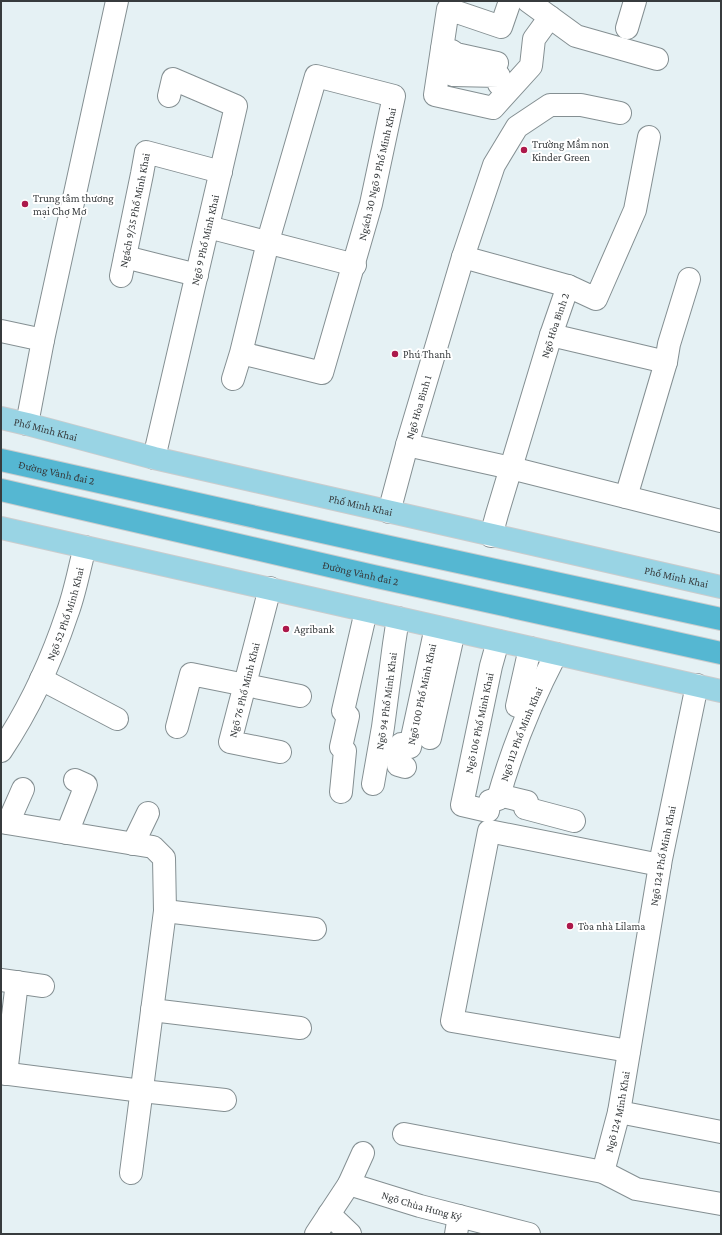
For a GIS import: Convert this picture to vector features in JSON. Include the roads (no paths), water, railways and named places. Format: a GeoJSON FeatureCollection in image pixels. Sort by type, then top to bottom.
{"type":"FeatureCollection","features":[{"type":"Feature","properties":{"kind":"highway","name":"Đường Vành đai 2"},"geometry":{"type":"LineString","coordinates":[[1,460],[721,619]]}},
{"type":"Feature","properties":{"kind":"highway","name":"Đường Vành đai 2"},"geometry":{"type":"LineString","coordinates":[[1,490],[365,574],[721,653]]}},
{"type":"Feature","properties":{"kind":"main road","name":"Phố Minh Khai"},"geometry":{"type":"LineString","coordinates":[[1,418],[154,458],[491,536],[721,587]]}},
{"type":"Feature","properties":{"kind":"main road"},"geometry":{"type":"LineString","coordinates":[[1,528],[721,690]]}},
{"type":"Feature","properties":{"kind":"street"},"geometry":{"type":"LineString","coordinates":[[27,424],[43,340],[117,1]]}},
{"type":"Feature","properties":{"kind":"street"},"geometry":{"type":"LineString","coordinates":[[510,1],[501,27],[448,8],[448,52],[435,95],[493,108],[531,66],[534,39],[550,18]]}},
{"type":"Feature","properties":{"kind":"street"},"geometry":{"type":"LineString","coordinates":[[528,1],[576,36],[657,59]]}},
{"type":"Feature","properties":{"kind":"street"},"geometry":{"type":"LineString","coordinates":[[627,28],[635,1]]}},
{"type":"Feature","properties":{"kind":"street"},"geometry":{"type":"LineString","coordinates":[[448,52],[498,73]]}},
{"type":"Feature","properties":{"kind":"street","name":"Ngách 30 Ngõ 9 Phố Minh Khai"},"geometry":{"type":"LineString","coordinates":[[233,380],[268,242],[316,76],[394,96],[371,204],[355,266],[322,374],[241,353]]}},
{"type":"Feature","properties":{"kind":"street","name":"Ngõ 9 Phố Minh Khai"},"geometry":{"type":"LineString","coordinates":[[154,458],[236,106],[172,79],[169,96]]}},
{"type":"Feature","properties":{"kind":"street","name":"Ngõ Hòa Bình 1"},"geometry":{"type":"LineString","coordinates":[[389,512],[406,445],[463,257],[494,165],[517,127],[550,105],[581,105],[620,113]]}},
{"type":"Feature","properties":{"kind":"street","name":"Ngõ Hòa Bình 2"},"geometry":{"type":"LineString","coordinates":[[491,536],[551,335],[568,286],[596,299],[635,210],[649,137]]}},
{"type":"Feature","properties":{"kind":"street","name":"Ngách 9/35 Phố Minh Khai"},"geometry":{"type":"LineString","coordinates":[[197,275],[123,266],[146,152],[221,172]]}},
{"type":"Feature","properties":{"kind":"street"},"geometry":{"type":"LineString","coordinates":[[208,227],[355,266]]}},
{"type":"Feature","properties":{"kind":"street"},"geometry":{"type":"LineString","coordinates":[[463,257],[568,286]]}},
{"type":"Feature","properties":{"kind":"street"},"geometry":{"type":"LineString","coordinates":[[626,497],[689,279]]}},
{"type":"Feature","properties":{"kind":"street"},"geometry":{"type":"LineString","coordinates":[[1,330],[43,340]]}},
{"type":"Feature","properties":{"kind":"street"},"geometry":{"type":"LineString","coordinates":[[551,335],[666,362]]}},
{"type":"Feature","properties":{"kind":"street"},"geometry":{"type":"LineString","coordinates":[[406,445],[511,468],[721,521]]}},
{"type":"Feature","properties":{"kind":"street","name":"Ngõ 52 Phố Minh Khai"},"geometry":{"type":"LineString","coordinates":[[1,751],[41,679],[68,613],[85,547]]}},
{"type":"Feature","properties":{"kind":"street","name":"Ngõ 76 Phố Minh Khai"},"geometry":{"type":"LineString","coordinates":[[270,588],[230,742],[280,752]]}},
{"type":"Feature","properties":{"kind":"street"},"geometry":{"type":"LineString","coordinates":[[341,792],[345,751],[341,746],[348,716],[343,711],[366,611]]}},
{"type":"Feature","properties":{"kind":"street","name":"Ngõ 94 Phố Minh Khai"},"geometry":{"type":"LineString","coordinates":[[373,784],[383,728],[398,618]]}},
{"type":"Feature","properties":{"kind":"street"},"geometry":{"type":"LineString","coordinates":[[430,738],[445,629]]}},
{"type":"Feature","properties":{"kind":"street","name":"Ngõ 100 Phố Minh Khai"},"geometry":{"type":"LineString","coordinates":[[405,767],[398,765],[401,744],[410,747],[445,629]]}},
{"type":"Feature","properties":{"kind":"street","name":"Ngõ 106 Phố Minh Khai"},"geometry":{"type":"LineString","coordinates":[[493,803],[462,805],[491,666],[498,641]]}},
{"type":"Feature","properties":{"kind":"street"},"geometry":{"type":"LineString","coordinates":[[517,706],[530,648]]}},
{"type":"Feature","properties":{"kind":"street","name":"Ngõ 112 Phố Minh Khai"},"geometry":{"type":"LineString","coordinates":[[493,803],[543,678],[556,654]]}},
{"type":"Feature","properties":{"kind":"street"},"geometry":{"type":"LineString","coordinates":[[177,727],[191,674],[300,696]]}},
{"type":"Feature","properties":{"kind":"street"},"geometry":{"type":"LineString","coordinates":[[41,679],[117,719]]}},
{"type":"Feature","properties":{"kind":"street","name":"Ngõ 124 Phố Minh Khai"},"geometry":{"type":"LineString","coordinates":[[629,1051],[660,865],[698,686]]}},
{"type":"Feature","properties":{"kind":"street"},"geometry":{"type":"LineString","coordinates":[[67,833],[86,785],[76,780]]}},
{"type":"Feature","properties":{"kind":"street"},"geometry":{"type":"LineString","coordinates":[[23,789],[4,823],[153,847],[164,858],[165,911],[131,1172]]}},
{"type":"Feature","properties":{"kind":"street"},"geometry":{"type":"LineString","coordinates":[[493,803],[527,802],[525,808],[574,821]]}},
{"type":"Feature","properties":{"kind":"street"},"geometry":{"type":"LineString","coordinates":[[133,844],[148,813]]}},
{"type":"Feature","properties":{"kind":"street"},"geometry":{"type":"LineString","coordinates":[[629,1051],[452,1021],[489,831],[660,865]]}},
{"type":"Feature","properties":{"kind":"street"},"geometry":{"type":"LineString","coordinates":[[165,911],[315,929]]}},
{"type":"Feature","properties":{"kind":"street"},"geometry":{"type":"LineString","coordinates":[[43,986],[9,981],[3,1074],[225,1100]]}},
{"type":"Feature","properties":{"kind":"street"},"geometry":{"type":"LineString","coordinates":[[152,1010],[300,1028]]}},
{"type":"Feature","properties":{"kind":"street","name":"Ngõ 124 Minh Khai"},"geometry":{"type":"LineString","coordinates":[[603,1172],[619,1112],[629,1051]]}},
{"type":"Feature","properties":{"kind":"street"},"geometry":{"type":"LineString","coordinates":[[619,1112],[721,1132]]}},
{"type":"Feature","properties":{"kind":"street"},"geometry":{"type":"LineString","coordinates":[[404,1134],[603,1172],[636,1189],[721,1204]]}},
{"type":"Feature","properties":{"kind":"street"},"geometry":{"type":"LineString","coordinates":[[316,1234],[349,1184],[364,1153]]}},
{"type":"Feature","properties":{"kind":"street","name":"Ngõ Chùa Hưng Ký"},"geometry":{"type":"LineString","coordinates":[[349,1184],[409,1203],[457,1225],[529,1234]]}},
{"type":"Feature","properties":{"kind":"street"},"geometry":{"type":"LineString","coordinates":[[329,1214],[350,1234]]}},
{"type":"Feature","properties":{"kind":"place","name":"Trường Mầm non Kinder Green"},"geometry":{"type":"Point","coordinates":[524,150]}},
{"type":"Feature","properties":{"kind":"place","name":"Trung tâm thương mại Chợ Mơ"},"geometry":{"type":"Point","coordinates":[25,204]}},
{"type":"Feature","properties":{"kind":"place","name":"Phú Thanh"},"geometry":{"type":"Point","coordinates":[395,354]}},
{"type":"Feature","properties":{"kind":"place","name":"Agribank"},"geometry":{"type":"Point","coordinates":[286,629]}},
{"type":"Feature","properties":{"kind":"place","name":"Tòa nhà Lilama"},"geometry":{"type":"Point","coordinates":[570,926]}}]}
